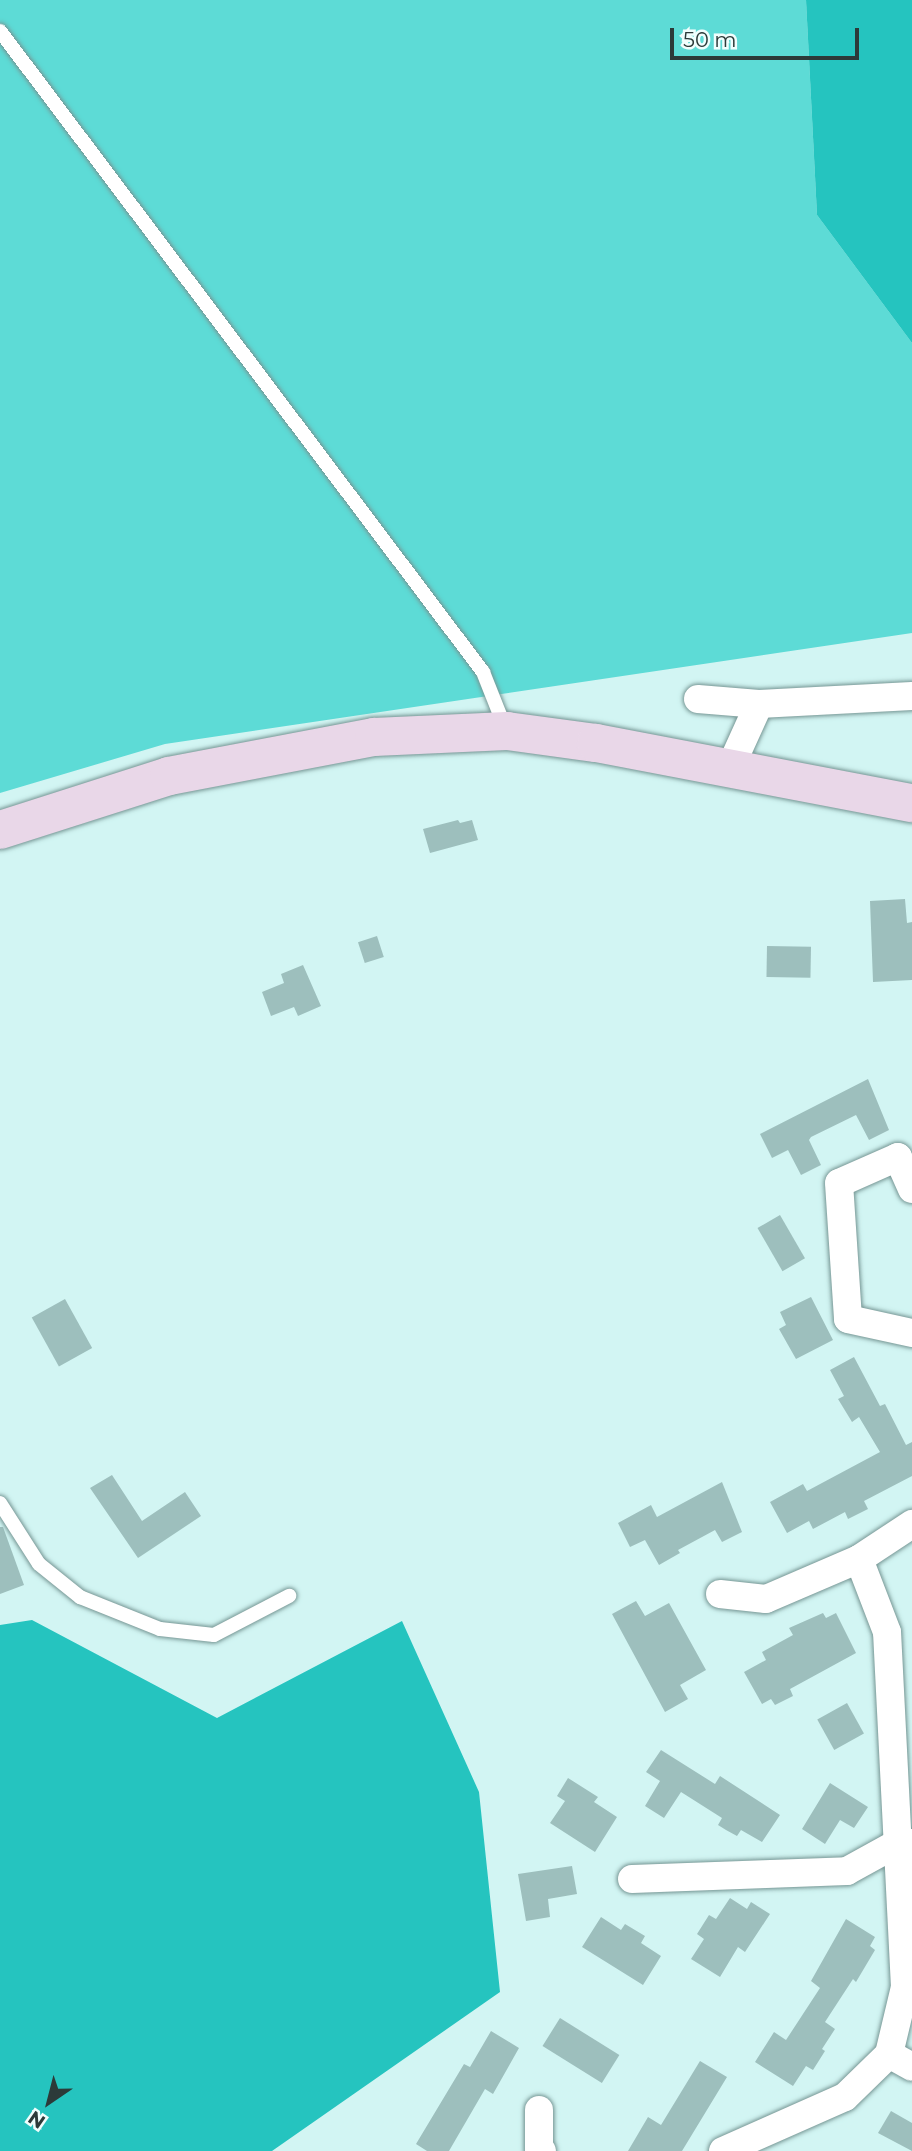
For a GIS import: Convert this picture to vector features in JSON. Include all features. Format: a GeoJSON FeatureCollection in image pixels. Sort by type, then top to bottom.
{"type":"FeatureCollection","features":[{"type":"Feature","properties":{"kind":"main road"},"geometry":{"type":"LineString","coordinates":[[0,830],[169,776],[374,737],[507,731],[596,743],[912,803]]}},
{"type":"Feature","properties":{"kind":"street"},"geometry":{"type":"LineString","coordinates":[[698,699],[759,704],[912,696]]}},
{"type":"Feature","properties":{"kind":"street"},"geometry":{"type":"LineString","coordinates":[[730,768],[759,704]]}},
{"type":"Feature","properties":{"kind":"street"},"geometry":{"type":"LineString","coordinates":[[912,1189],[898,1157],[839,1183],[848,1319],[912,1333]]}},
{"type":"Feature","properties":{"kind":"street"},"geometry":{"type":"LineString","coordinates":[[720,1594],[766,1599],[859,1559],[912,1524]]}},
{"type":"Feature","properties":{"kind":"street"},"geometry":{"type":"LineString","coordinates":[[723,2151],[845,2097],[901,2061],[905,1987],[905,1843],[887,1632],[859,1559]]}},
{"type":"Feature","properties":{"kind":"street"},"geometry":{"type":"LineString","coordinates":[[632,1880],[847,1871],[905,1843]]}},
{"type":"Feature","properties":{"kind":"street"},"geometry":{"type":"LineString","coordinates":[[539,2110],[539,2150],[542,2151]]}},
{"type":"Feature","properties":{"kind":"lane"},"geometry":{"type":"LineString","coordinates":[[0,32],[483,672],[507,731]]}},
{"type":"Feature","properties":{"kind":"lane"},"geometry":{"type":"LineString","coordinates":[[0,1503],[39,1564],[80,1597],[160,1629],[214,1635],[289,1596]]}},
{"type":"Feature","properties":{"kind":"shaded area"},"geometry":{"type":"Polygon","coordinates":[[[0,0],[806,0],[817,215],[912,343],[912,633],[165,744],[0,793],[0,0]]]}},
{"type":"Feature","properties":{"kind":"shaded area"},"geometry":{"type":"Polygon","coordinates":[[[806,0],[912,0],[912,343],[817,215],[806,0]]]}},
{"type":"Feature","properties":{"kind":"shaded area"},"geometry":{"type":"Polygon","coordinates":[[[32,1620],[217,1718],[402,1621],[479,1792],[500,1992],[272,2151],[0,2151],[0,1625],[32,1620]]]}},
{"type":"Feature","properties":{"kind":"building"},"geometry":{"type":"Polygon","coordinates":[[[458,820],[460,823],[472,820],[478,840],[430,853],[423,829],[458,820]]]}},
{"type":"Feature","properties":{"kind":"building"},"geometry":{"type":"Polygon","coordinates":[[[905,899],[907,923],[912,922],[912,980],[873,982],[870,901],[905,899]]]}},
{"type":"Feature","properties":{"kind":"building"},"geometry":{"type":"Polygon","coordinates":[[[377,936],[384,957],[365,963],[358,942],[377,936]]]}},
{"type":"Feature","properties":{"kind":"building"},"geometry":{"type":"Polygon","coordinates":[[[767,946],[811,947],[810,978],[766,977],[767,946]]]}},
{"type":"Feature","properties":{"kind":"building"},"geometry":{"type":"Polygon","coordinates":[[[303,965],[321,1006],[298,1016],[294,1007],[271,1016],[262,992],[284,983],[281,974],[303,965]]]}},
{"type":"Feature","properties":{"kind":"building"},"geometry":{"type":"Polygon","coordinates":[[[868,1079],[889,1130],[869,1140],[856,1115],[811,1137],[809,1140],[821,1165],[801,1175],[788,1150],[772,1158],[760,1134],[868,1079]]]}},
{"type":"Feature","properties":{"kind":"building"},"geometry":{"type":"Polygon","coordinates":[[[780,1215],[805,1258],[782,1271],[757,1228],[780,1215]]]}},
{"type":"Feature","properties":{"kind":"building"},"geometry":{"type":"Polygon","coordinates":[[[811,1297],[833,1340],[796,1359],[779,1329],[786,1325],[780,1312],[811,1297]]]}},
{"type":"Feature","properties":{"kind":"building"},"geometry":{"type":"Polygon","coordinates":[[[65,1299],[92,1348],[59,1366],[32,1317],[65,1299]]]}},
{"type":"Feature","properties":{"kind":"building"},"geometry":{"type":"Polygon","coordinates":[[[854,1357],[880,1406],[885,1404],[906,1445],[912,1442],[912,1476],[864,1501],[868,1509],[848,1519],[845,1512],[813,1529],[809,1521],[787,1533],[770,1502],[803,1484],[807,1491],[880,1452],[859,1417],[852,1422],[838,1399],[844,1396],[830,1370],[854,1357]]]}},
{"type":"Feature","properties":{"kind":"building"},"geometry":{"type":"Polygon","coordinates":[[[112,1475],[142,1521],[185,1492],[201,1516],[138,1558],[90,1488],[112,1475]]]}},
{"type":"Feature","properties":{"kind":"building"},"geometry":{"type":"Polygon","coordinates":[[[722,1482],[742,1532],[722,1542],[715,1530],[678,1550],[680,1553],[659,1565],[645,1540],[630,1547],[618,1523],[651,1505],[657,1517],[722,1482]]]}},
{"type":"Feature","properties":{"kind":"building"},"geometry":{"type":"Polygon","coordinates":[[[0,1527],[3,1527],[24,1585],[0,1594],[0,1527]]]}},
{"type":"Feature","properties":{"kind":"building"},"geometry":{"type":"Polygon","coordinates":[[[636,1601],[645,1616],[669,1603],[706,1670],[680,1685],[688,1699],[665,1712],[612,1614],[636,1601]]]}},
{"type":"Feature","properties":{"kind":"building"},"geometry":{"type":"Polygon","coordinates":[[[823,1613],[826,1618],[836,1613],[856,1653],[790,1689],[793,1696],[775,1705],[771,1699],[762,1704],[744,1672],[766,1660],[762,1652],[793,1635],[789,1628],[823,1613]]]}},
{"type":"Feature","properties":{"kind":"building"},"geometry":{"type":"Polygon","coordinates":[[[847,1703],[864,1734],[834,1750],[817,1719],[847,1703]]]}},
{"type":"Feature","properties":{"kind":"building"},"geometry":{"type":"Polygon","coordinates":[[[661,1750],[715,1784],[720,1776],[780,1815],[762,1842],[741,1830],[737,1836],[726,1830],[718,1825],[722,1818],[681,1792],[664,1818],[645,1806],[660,1781],[646,1772],[661,1750]]]}},
{"type":"Feature","properties":{"kind":"building"},"geometry":{"type":"Polygon","coordinates":[[[568,1778],[598,1797],[594,1802],[617,1817],[595,1852],[550,1823],[565,1801],[557,1796],[568,1778]]]}},
{"type":"Feature","properties":{"kind":"building"},"geometry":{"type":"Polygon","coordinates":[[[830,1783],[868,1807],[854,1828],[840,1820],[825,1844],[802,1829],[830,1783]]]}},
{"type":"Feature","properties":{"kind":"building"},"geometry":{"type":"Polygon","coordinates":[[[572,1866],[577,1894],[548,1899],[550,1917],[526,1921],[518,1874],[572,1866]]]}},
{"type":"Feature","properties":{"kind":"building"},"geometry":{"type":"Polygon","coordinates":[[[730,1898],[747,1909],[751,1902],[770,1914],[745,1952],[738,1947],[720,1977],[691,1959],[704,1939],[697,1934],[709,1915],[716,1919],[730,1898]]]}},
{"type":"Feature","properties":{"kind":"building"},"geometry":{"type":"Polygon","coordinates":[[[601,1917],[621,1930],[625,1924],[645,1936],[641,1943],[661,1956],[643,1985],[582,1947],[601,1917]]]}},
{"type":"Feature","properties":{"kind":"building"},"geometry":{"type":"Polygon","coordinates":[[[846,1919],[875,1937],[870,1946],[875,1950],[856,1982],[853,1979],[825,2022],[835,2029],[822,2049],[825,2051],[813,2070],[806,2066],[793,2086],[755,2062],[774,2032],[786,2040],[820,1988],[811,1981],[846,1919]]]}},
{"type":"Feature","properties":{"kind":"building"},"geometry":{"type":"Polygon","coordinates":[[[560,2018],[619,2055],[602,2083],[543,2046],[560,2018]]]}},
{"type":"Feature","properties":{"kind":"building"},"geometry":{"type":"Polygon","coordinates":[[[491,2031],[519,2048],[493,2094],[485,2089],[449,2151],[427,2151],[416,2144],[464,2064],[470,2067],[491,2031]]]}},
{"type":"Feature","properties":{"kind":"building"},"geometry":{"type":"Polygon","coordinates":[[[700,2061],[727,2077],[682,2151],[628,2151],[648,2117],[661,2125],[700,2061]]]}},
{"type":"Feature","properties":{"kind":"building"},"geometry":{"type":"Polygon","coordinates":[[[891,2111],[912,2123],[912,2151],[878,2133],[891,2111]]]}}]}
